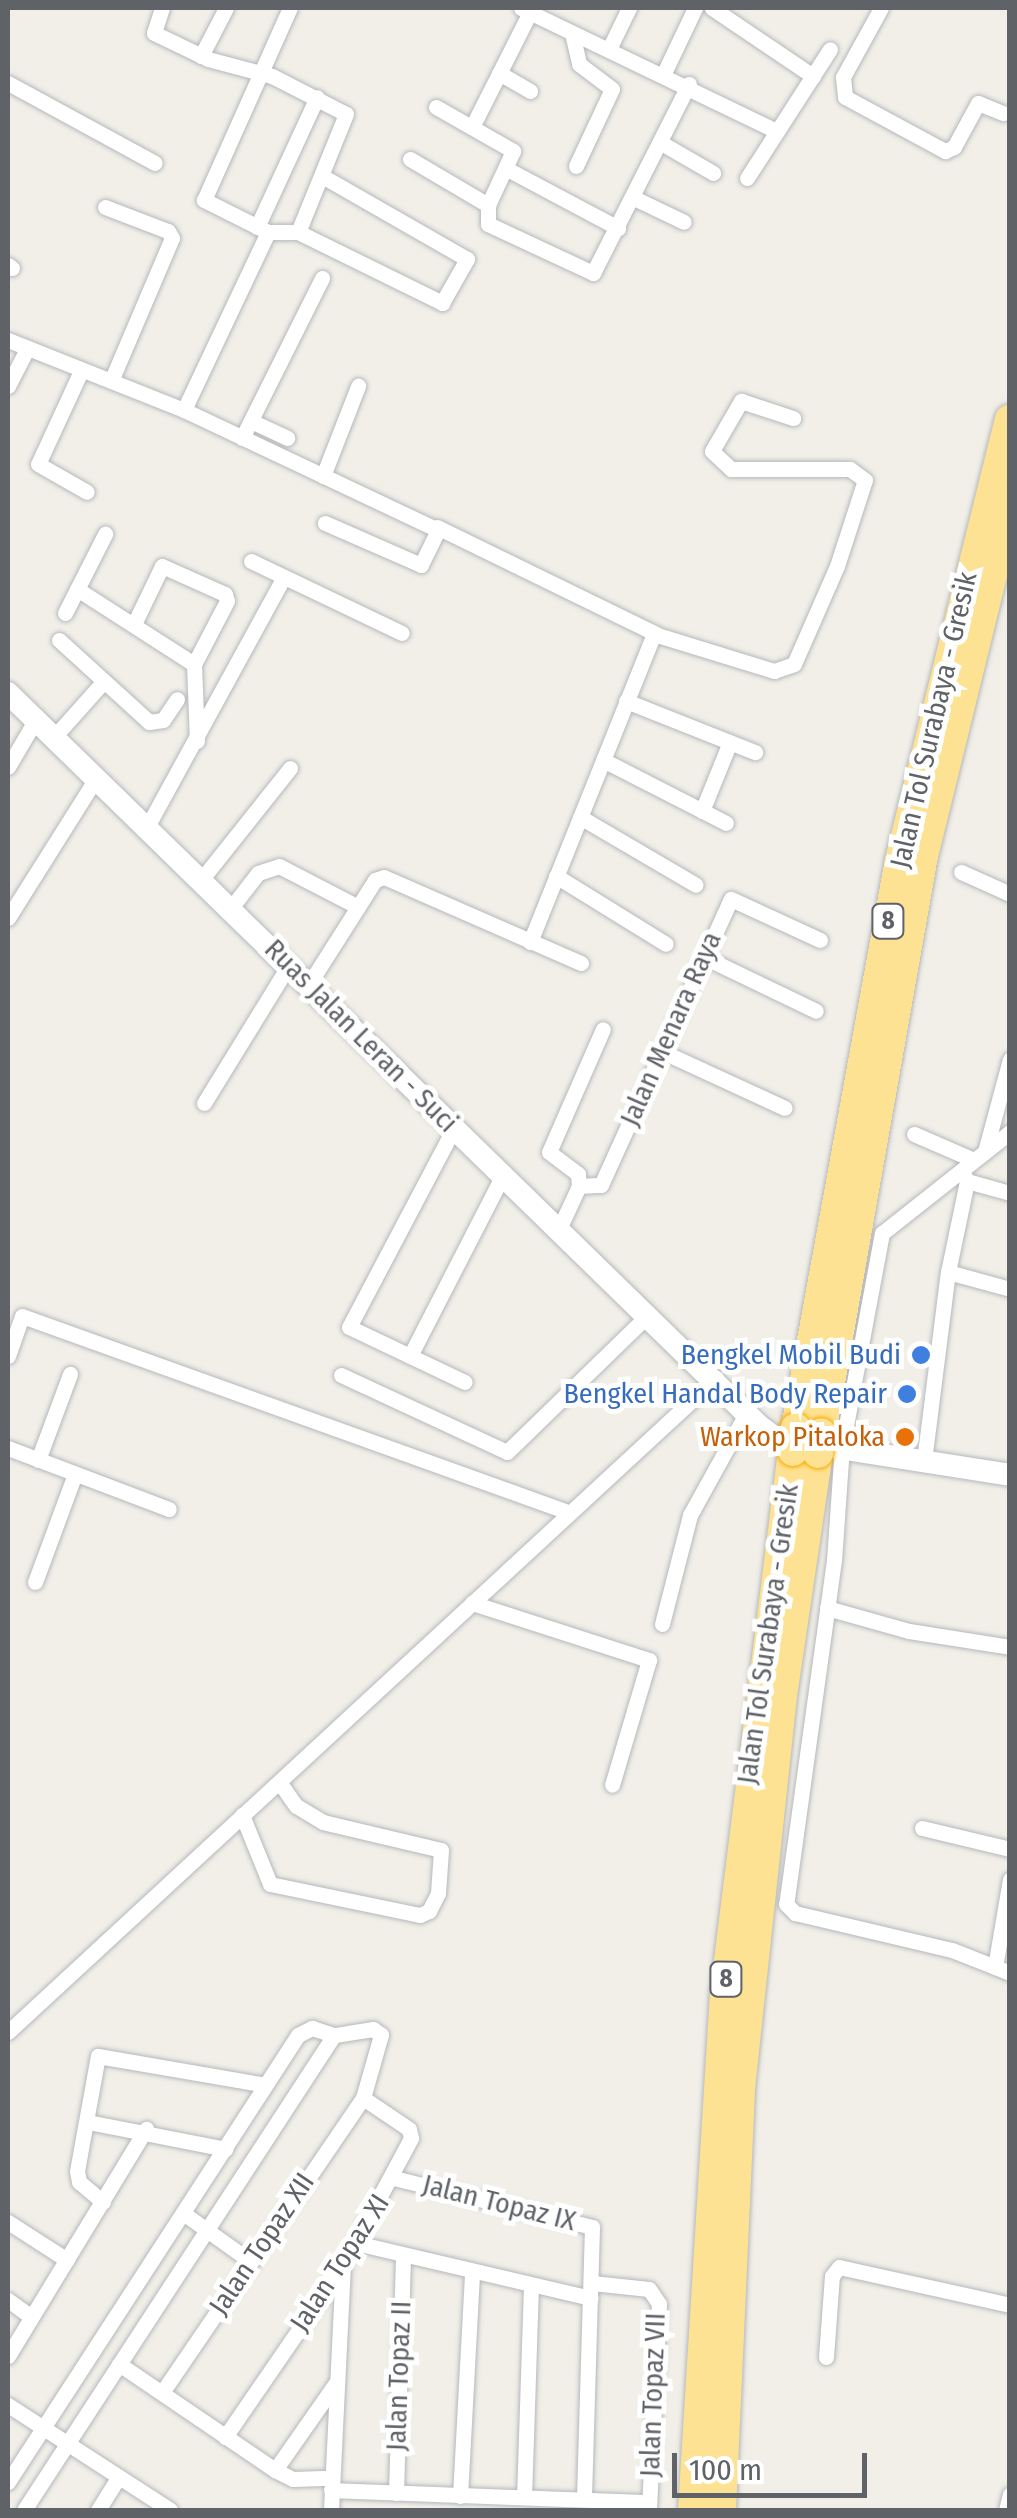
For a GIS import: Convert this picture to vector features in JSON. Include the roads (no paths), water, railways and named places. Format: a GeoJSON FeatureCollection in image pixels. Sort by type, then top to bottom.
{"type":"FeatureCollection","features":[{"type":"Feature","properties":{"kind":"highway","name":"Jalan Tol Surabaya - Gresik"},"geometry":{"type":"LineString","coordinates":[[720,2510],[742,2070],[808,1442],[900,860],[1010,420]]}},
{"type":"Feature","properties":{"kind":"highway","name":"Jalan Tol Surabaya - Gresik"},"geometry":{"type":"LineString","coordinates":[[694,2510],[725,1992],[770,1591],[808,1442],[923,856],[1010,502]]}},
{"type":"Feature","properties":{"kind":"main road","name":"Ruas Jalan Leran - Suci"},"geometry":{"type":"LineString","coordinates":[[8,693],[647,1316],[716,1378],[746,1414],[808,1442]]}},
{"type":"Feature","properties":{"kind":"main road"},"geometry":{"type":"LineString","coordinates":[[808,1442],[1010,1475]]}},
{"type":"Feature","properties":{"kind":"street"},"geometry":{"type":"LineString","coordinates":[[162,8],[154,33],[201,56],[257,72],[317,96],[346,114],[298,232]]}},
{"type":"Feature","properties":{"kind":"street"},"geometry":{"type":"LineString","coordinates":[[201,56],[226,8]]}},
{"type":"Feature","properties":{"kind":"street"},"geometry":{"type":"LineString","coordinates":[[290,8],[257,72],[204,202],[262,229],[298,232],[442,303],[467,260],[322,176]]}},
{"type":"Feature","properties":{"kind":"street"},"geometry":{"type":"LineString","coordinates":[[609,49],[629,8]]}},
{"type":"Feature","properties":{"kind":"street"},"geometry":{"type":"LineString","coordinates":[[664,73],[695,8]]}},
{"type":"Feature","properties":{"kind":"street"},"geometry":{"type":"LineString","coordinates":[[712,8],[812,76]]}},
{"type":"Feature","properties":{"kind":"street"},"geometry":{"type":"LineString","coordinates":[[881,8],[843,77],[845,97],[945,151],[978,103],[1003,113]]}},
{"type":"Feature","properties":{"kind":"street"},"geometry":{"type":"LineString","coordinates":[[472,127],[526,10],[689,84],[776,131]]}},
{"type":"Feature","properties":{"kind":"street"},"geometry":{"type":"LineString","coordinates":[[572,33],[579,64],[612,89],[576,166]]}},
{"type":"Feature","properties":{"kind":"street"},"geometry":{"type":"LineString","coordinates":[[747,178],[830,49]]}},
{"type":"Feature","properties":{"kind":"street"},"geometry":{"type":"LineString","coordinates":[[499,73],[530,91]]}},
{"type":"Feature","properties":{"kind":"street"},"geometry":{"type":"LineString","coordinates":[[8,82],[155,163]]}},
{"type":"Feature","properties":{"kind":"street"},"geometry":{"type":"LineString","coordinates":[[436,107],[512,150],[488,205],[488,224],[590,274],[663,144],[689,84]]}},
{"type":"Feature","properties":{"kind":"street"},"geometry":{"type":"LineString","coordinates":[[184,410],[317,96]]}},
{"type":"Feature","properties":{"kind":"street"},"geometry":{"type":"LineString","coordinates":[[663,144],[713,173]]}},
{"type":"Feature","properties":{"kind":"street"},"geometry":{"type":"LineString","coordinates":[[410,159],[488,205]]}},
{"type":"Feature","properties":{"kind":"street"},"geometry":{"type":"LineString","coordinates":[[506,169],[618,228]]}},
{"type":"Feature","properties":{"kind":"street"},"geometry":{"type":"LineString","coordinates":[[634,198],[684,222]]}},
{"type":"Feature","properties":{"kind":"street"},"geometry":{"type":"LineString","coordinates":[[104,207],[168,231],[172,238],[112,382]]}},
{"type":"Feature","properties":{"kind":"street"},"geometry":{"type":"LineString","coordinates":[[242,438],[322,278]]}},
{"type":"Feature","properties":{"kind":"street"},"geometry":{"type":"LineString","coordinates":[[8,340],[80,372],[184,410],[438,527],[656,634],[790,670],[838,566],[865,480],[850,470],[732,469],[712,451],[741,401],[793,418]]}},
{"type":"Feature","properties":{"kind":"street"},"geometry":{"type":"LineString","coordinates":[[8,386],[27,349]]}},
{"type":"Feature","properties":{"kind":"street"},"geometry":{"type":"LineString","coordinates":[[80,372],[38,464],[88,492]]}},
{"type":"Feature","properties":{"kind":"street"},"geometry":{"type":"LineString","coordinates":[[323,476],[358,386]]}},
{"type":"Feature","properties":{"kind":"street"},"geometry":{"type":"LineString","coordinates":[[250,421],[287,438]]}},
{"type":"Feature","properties":{"kind":"street"},"geometry":{"type":"LineString","coordinates":[[325,524],[421,565],[438,527]]}},
{"type":"Feature","properties":{"kind":"street"},"geometry":{"type":"LineString","coordinates":[[65,613],[104,534]]}},
{"type":"Feature","properties":{"kind":"street"},"geometry":{"type":"LineString","coordinates":[[250,561],[402,633]]}},
{"type":"Feature","properties":{"kind":"street"},"geometry":{"type":"LineString","coordinates":[[135,622],[164,566],[225,594],[227,601],[194,664],[197,745]]}},
{"type":"Feature","properties":{"kind":"street"},"geometry":{"type":"LineString","coordinates":[[147,827],[197,745],[283,579]]}},
{"type":"Feature","properties":{"kind":"street"},"geometry":{"type":"LineString","coordinates":[[77,588],[135,622],[194,664]]}},
{"type":"Feature","properties":{"kind":"street"},"geometry":{"type":"LineString","coordinates":[[530,942],[656,634]]}},
{"type":"Feature","properties":{"kind":"street"},"geometry":{"type":"LineString","coordinates":[[59,640],[150,722],[163,720],[177,699]]}},
{"type":"Feature","properties":{"kind":"street"},"geometry":{"type":"LineString","coordinates":[[54,737],[104,681]]}},
{"type":"Feature","properties":{"kind":"street"},"geometry":{"type":"LineString","coordinates":[[626,702],[755,752]]}},
{"type":"Feature","properties":{"kind":"street"},"geometry":{"type":"LineString","coordinates":[[196,703],[214,712]]}},
{"type":"Feature","properties":{"kind":"street"},"geometry":{"type":"LineString","coordinates":[[8,767],[36,719]]}},
{"type":"Feature","properties":{"kind":"street"},"geometry":{"type":"LineString","coordinates":[[702,811],[730,742]]}},
{"type":"Feature","properties":{"kind":"street"},"geometry":{"type":"LineString","coordinates":[[603,760],[726,824]]}},
{"type":"Feature","properties":{"kind":"street"},"geometry":{"type":"LineString","coordinates":[[201,880],[290,768]]}},
{"type":"Feature","properties":{"kind":"street"},"geometry":{"type":"LineString","coordinates":[[8,918],[96,778]]}},
{"type":"Feature","properties":{"kind":"street"},"geometry":{"type":"LineString","coordinates":[[580,817],[696,886]]}},
{"type":"Feature","properties":{"kind":"street"},"geometry":{"type":"LineString","coordinates":[[231,908],[258,873],[279,866],[358,907]]}},
{"type":"Feature","properties":{"kind":"street"},"geometry":{"type":"LineString","coordinates":[[961,872],[1010,894]]}},
{"type":"Feature","properties":{"kind":"street"},"geometry":{"type":"LineString","coordinates":[[556,876],[666,944]]}},
{"type":"Feature","properties":{"kind":"street"},"geometry":{"type":"LineString","coordinates":[[309,984],[375,880],[391,878],[435,904],[581,963]]}},
{"type":"Feature","properties":{"kind":"street","name":"Jalan Menara Raya"},"geometry":{"type":"LineString","coordinates":[[559,1229],[579,1186],[601,1185],[733,898],[820,940]]}},
{"type":"Feature","properties":{"kind":"street"},"geometry":{"type":"LineString","coordinates":[[704,956],[816,1011]]}},
{"type":"Feature","properties":{"kind":"street"},"geometry":{"type":"LineString","coordinates":[[204,1102],[290,965]]}},
{"type":"Feature","properties":{"kind":"street"},"geometry":{"type":"LineString","coordinates":[[579,1186],[578,1174],[549,1152],[603,1030]]}},
{"type":"Feature","properties":{"kind":"street"},"geometry":{"type":"LineString","coordinates":[[661,1051],[785,1108]]}},
{"type":"Feature","properties":{"kind":"street"},"geometry":{"type":"LineString","coordinates":[[924,1461],[948,1272],[972,1165],[1010,1059]]}},
{"type":"Feature","properties":{"kind":"street"},"geometry":{"type":"LineString","coordinates":[[454,1128],[349,1324],[353,1333],[466,1382]]}},
{"type":"Feature","properties":{"kind":"street"},"geometry":{"type":"LineString","coordinates":[[1010,1132],[972,1165],[885,1226],[808,1442],[827,1608],[788,1910],[1002,1970],[1010,1878]]}},
{"type":"Feature","properties":{"kind":"street"},"geometry":{"type":"LineString","coordinates":[[914,1134],[972,1165],[1010,1194]]}},
{"type":"Feature","properties":{"kind":"street"},"geometry":{"type":"LineString","coordinates":[[410,1356],[503,1175]]}},
{"type":"Feature","properties":{"kind":"street"},"geometry":{"type":"LineString","coordinates":[[948,1272],[1010,1288]]}},
{"type":"Feature","properties":{"kind":"street"},"geometry":{"type":"LineString","coordinates":[[8,1356],[22,1316],[565,1511]]}},
{"type":"Feature","properties":{"kind":"street"},"geometry":{"type":"LineString","coordinates":[[341,1375],[508,1452],[647,1316]]}},
{"type":"Feature","properties":{"kind":"street"},"geometry":{"type":"LineString","coordinates":[[38,1460],[70,1374]]}},
{"type":"Feature","properties":{"kind":"street"},"geometry":{"type":"LineString","coordinates":[[8,2032],[472,1603],[565,1511],[716,1378]]}},
{"type":"Feature","properties":{"kind":"street"},"geometry":{"type":"LineString","coordinates":[[662,1624],[690,1515],[746,1414]]}},
{"type":"Feature","properties":{"kind":"street"},"geometry":{"type":"LineString","coordinates":[[8,1448],[169,1509]]}},
{"type":"Feature","properties":{"kind":"street"},"geometry":{"type":"LineString","coordinates":[[35,1582],[75,1474]]}},
{"type":"Feature","properties":{"kind":"street"},"geometry":{"type":"LineString","coordinates":[[472,1603],[592,1647],[649,1660],[612,1785]]}},
{"type":"Feature","properties":{"kind":"street"},"geometry":{"type":"LineString","coordinates":[[827,1608],[909,1631],[1010,1648]]}},
{"type":"Feature","properties":{"kind":"street"},"geometry":{"type":"LineString","coordinates":[[242,1815],[270,1884],[420,1915],[429,1911],[438,1893],[441,1850],[323,1822],[296,1806],[279,1782]]}},
{"type":"Feature","properties":{"kind":"street"},"geometry":{"type":"LineString","coordinates":[[922,1828],[1010,1850]]}},
{"type":"Feature","properties":{"kind":"street","name":"Jalan Topaz XII"},"geometry":{"type":"LineString","coordinates":[[163,2392],[363,2098],[381,2035],[373,2028],[334,2035]]}},
{"type":"Feature","properties":{"kind":"street"},"geometry":{"type":"LineString","coordinates":[[8,2482],[303,2030],[334,2035],[24,2510]]}},
{"type":"Feature","properties":{"kind":"street"},"geometry":{"type":"LineString","coordinates":[[103,2202],[79,2182],[98,2056],[266,2086]]}},
{"type":"Feature","properties":{"kind":"street","name":"Jalan Topaz XI"},"geometry":{"type":"LineString","coordinates":[[225,2438],[342,2265],[394,2178],[411,2131],[363,2098]]}},
{"type":"Feature","properties":{"kind":"street"},"geometry":{"type":"LineString","coordinates":[[88,2122],[146,2129],[225,2149]]}},
{"type":"Feature","properties":{"kind":"street"},"geometry":{"type":"LineString","coordinates":[[8,2356],[146,2129]]}},
{"type":"Feature","properties":{"kind":"street","name":"Jalan Topaz IX"},"geometry":{"type":"LineString","coordinates":[[394,2178],[588,2224],[594,2232],[592,2290]]}},
{"type":"Feature","properties":{"kind":"street"},"geometry":{"type":"LineString","coordinates":[[182,2213],[250,2261]]}},
{"type":"Feature","properties":{"kind":"street"},"geometry":{"type":"LineString","coordinates":[[8,2222],[67,2260]]}},
{"type":"Feature","properties":{"kind":"street"},"geometry":{"type":"LineString","coordinates":[[356,2243],[403,2259],[531,2287],[592,2290],[584,2499]]}},
{"type":"Feature","properties":{"kind":"street","name":"Jalan Topaz II"},"geometry":{"type":"LineString","coordinates":[[396,2493],[403,2259]]}},
{"type":"Feature","properties":{"kind":"street"},"geometry":{"type":"LineString","coordinates":[[331,2510],[342,2265]]}},
{"type":"Feature","properties":{"kind":"street"},"geometry":{"type":"LineString","coordinates":[[826,2357],[832,2276],[838,2267],[1010,2305]]}},
{"type":"Feature","properties":{"kind":"street"},"geometry":{"type":"LineString","coordinates":[[460,2496],[472,2274]]}},
{"type":"Feature","properties":{"kind":"street"},"geometry":{"type":"LineString","coordinates":[[524,2497],[531,2287]]}},
{"type":"Feature","properties":{"kind":"street","name":"Jalan Topaz VII"},"geometry":{"type":"LineString","coordinates":[[592,2290],[649,2289],[659,2304],[649,2506]]}},
{"type":"Feature","properties":{"kind":"street"},"geometry":{"type":"LineString","coordinates":[[8,2300],[30,2316]]}},
{"type":"Feature","properties":{"kind":"street"},"geometry":{"type":"LineString","coordinates":[[119,2364],[225,2438],[293,2479],[396,2493],[584,2499],[649,2506]]}},
{"type":"Feature","properties":{"kind":"street"},"geometry":{"type":"LineString","coordinates":[[275,2470],[336,2382]]}},
{"type":"Feature","properties":{"kind":"street"},"geometry":{"type":"LineString","coordinates":[[8,2405],[170,2510]]}},
{"type":"Feature","properties":{"kind":"street"},"geometry":{"type":"LineString","coordinates":[[98,2510],[118,2478]]}},
{"type":"Feature","properties":{"kind":"street"},"geometry":{"type":"LineString","coordinates":[[1006,2510],[1010,2494]]}},
{"type":"Feature","properties":{"kind":"place","name":"Bengkel Mobil Budi"},"geometry":{"type":"Point","coordinates":[921,1355]}},
{"type":"Feature","properties":{"kind":"place","name":"Bengkel Handal Body Repair"},"geometry":{"type":"Point","coordinates":[907,1394]}},
{"type":"Feature","properties":{"kind":"place","name":"Warkop Pitaloka"},"geometry":{"type":"Point","coordinates":[905,1437]}}]}
